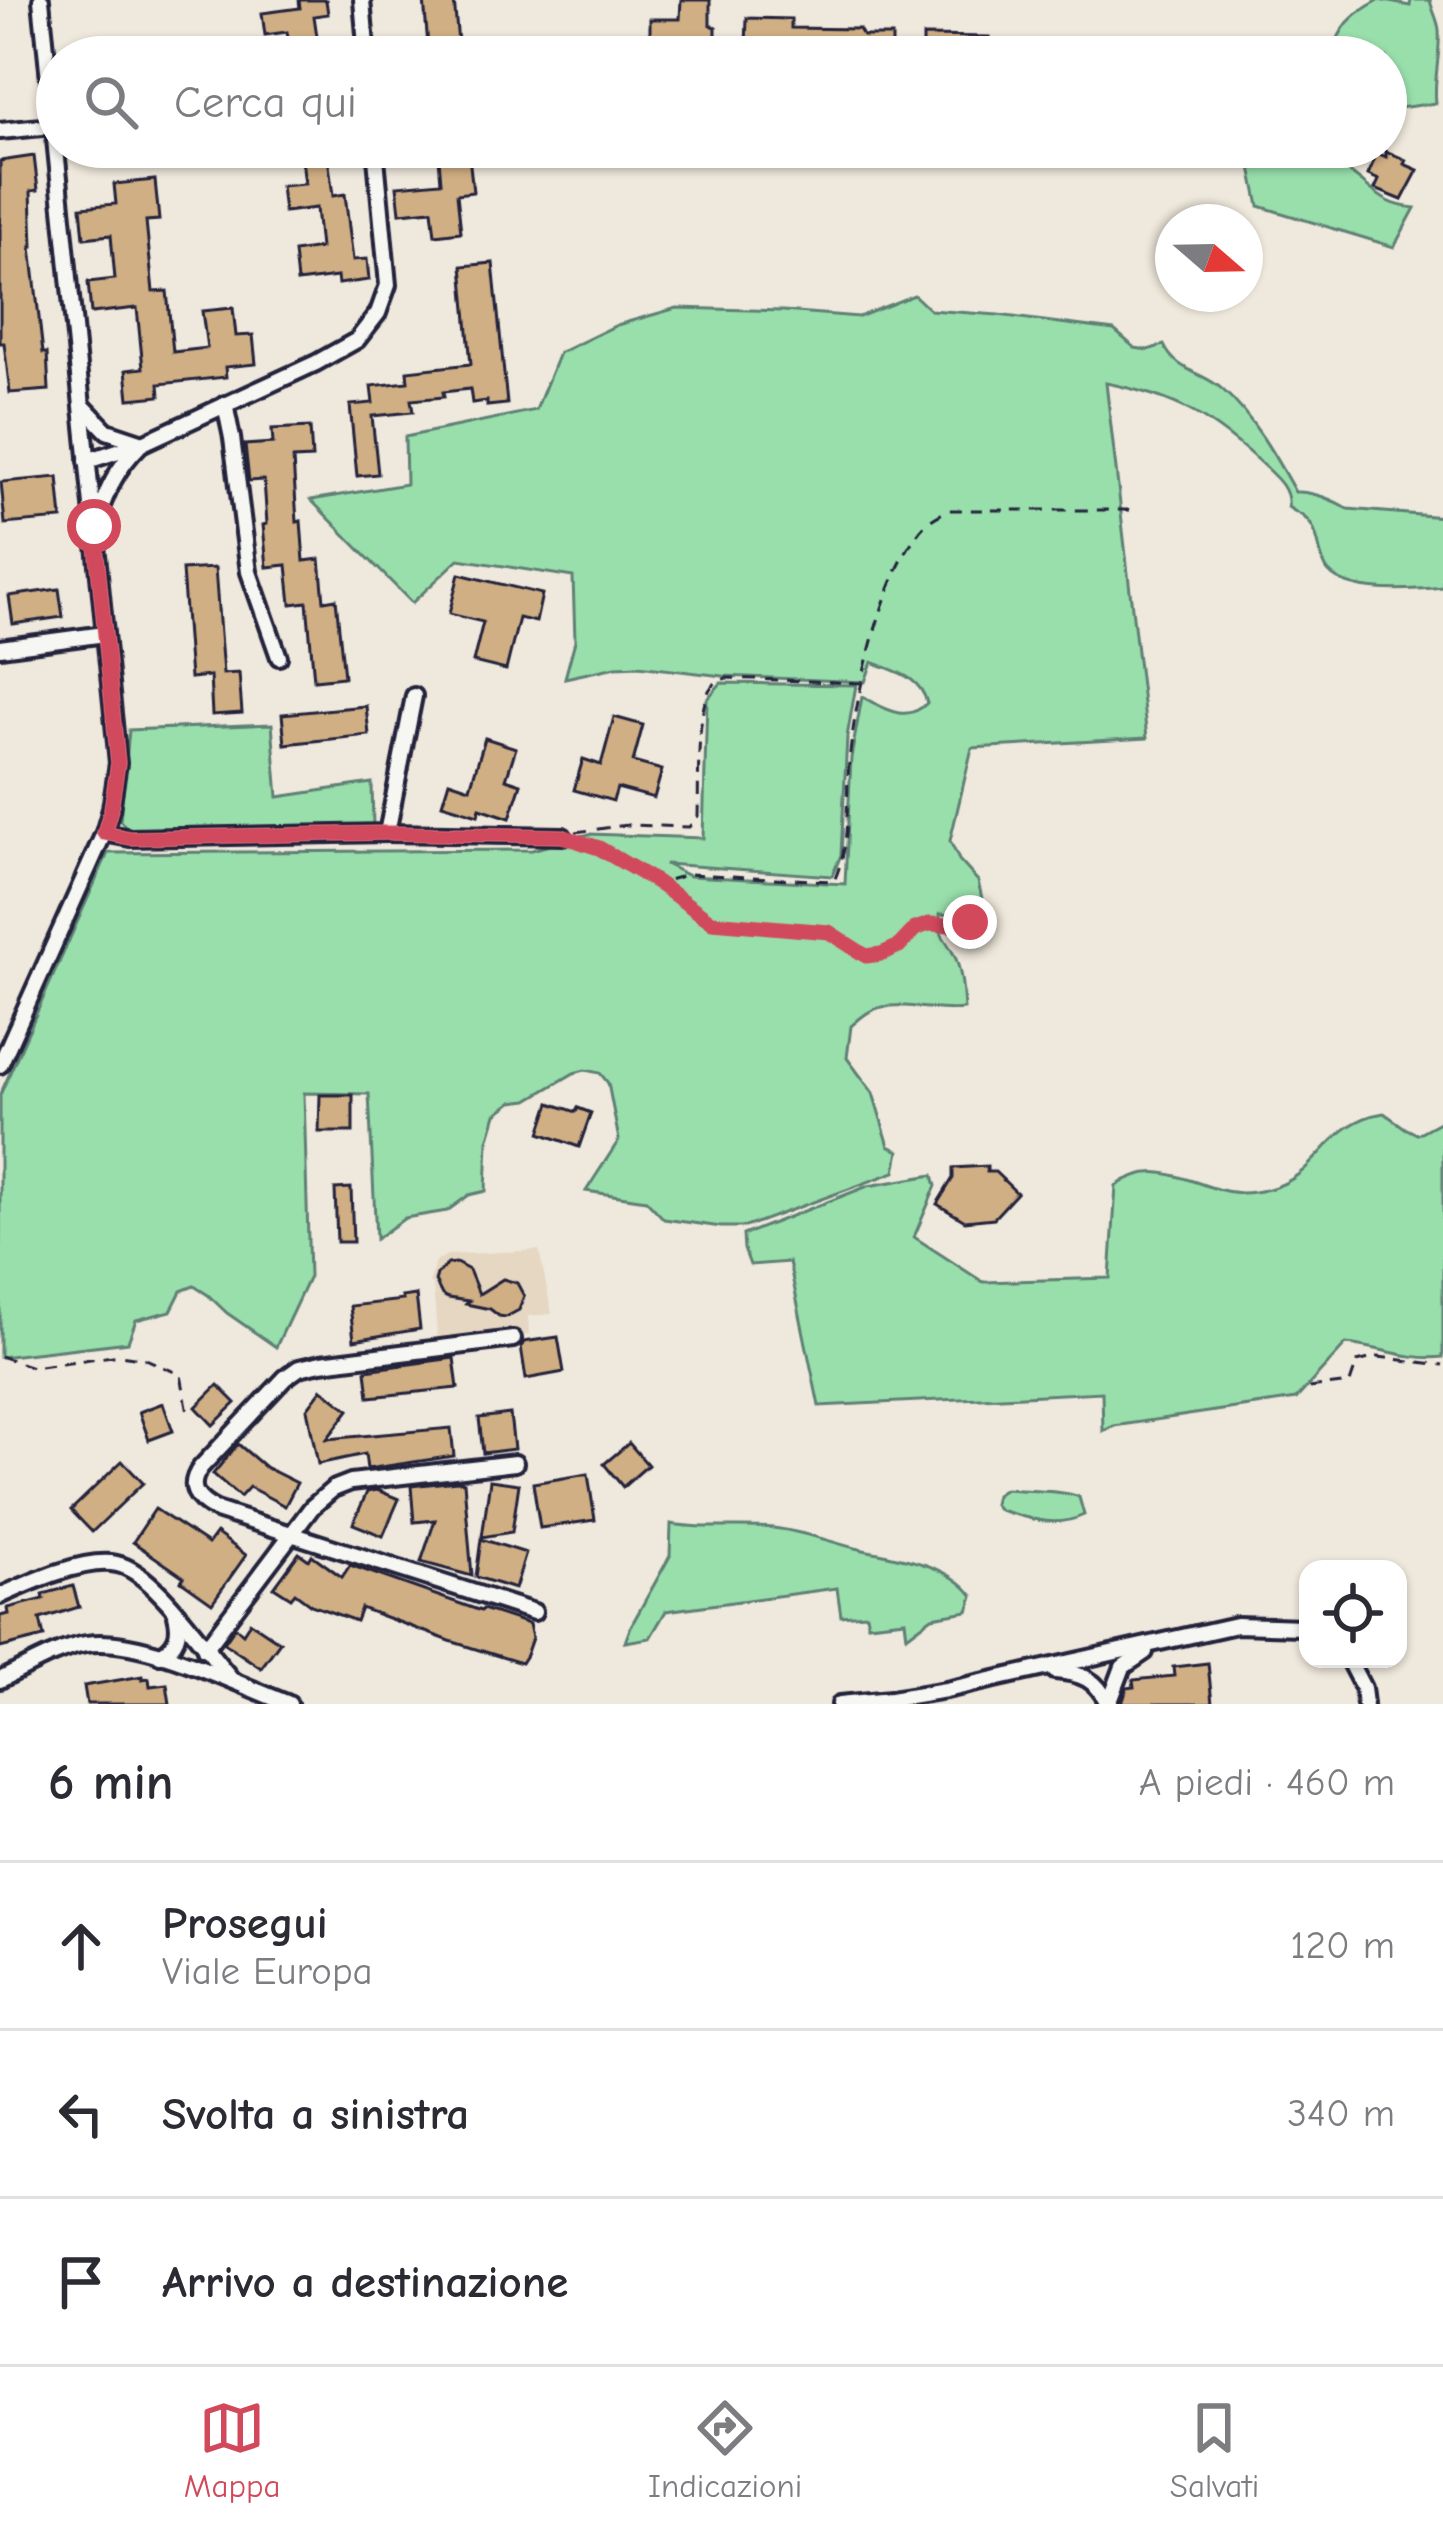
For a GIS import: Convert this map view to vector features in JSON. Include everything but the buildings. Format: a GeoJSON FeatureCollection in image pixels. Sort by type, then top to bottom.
{"type":"FeatureCollection","features":[{"type":"Feature","properties":{"kind":"street"},"geometry":{"type":"LineString","coordinates":[[41,0],[44,36]]}},
{"type":"Feature","properties":{"kind":"street"},"geometry":{"type":"LineString","coordinates":[[362,0],[365,36]]}},
{"type":"Feature","properties":{"kind":"street"},"geometry":{"type":"LineString","coordinates":[[0,131],[36,128]]}},
{"type":"Feature","properties":{"kind":"street"},"geometry":{"type":"LineString","coordinates":[[0,1065],[104,833],[118,763],[57,168]]}},
{"type":"Feature","properties":{"kind":"street"},"geometry":{"type":"LineString","coordinates":[[88,461],[142,443],[357,340],[378,314],[388,285],[377,168]]}},
{"type":"Feature","properties":{"kind":"street"},"geometry":{"type":"LineString","coordinates":[[81,404],[107,430],[142,443]]}},
{"type":"Feature","properties":{"kind":"street"},"geometry":{"type":"LineString","coordinates":[[225,404],[249,572],[279,657]]}},
{"type":"Feature","properties":{"kind":"street"},"geometry":{"type":"LineString","coordinates":[[94,526],[108,487],[142,443]]}},
{"type":"Feature","properties":{"kind":"street"},"geometry":{"type":"LineString","coordinates":[[0,648],[105,634]]}},
{"type":"Feature","properties":{"kind":"street"},"geometry":{"type":"LineString","coordinates":[[387,833],[414,696]]}},
{"type":"Feature","properties":{"kind":"street"},"geometry":{"type":"LineString","coordinates":[[104,833],[130,838],[387,833],[562,836]]}},
{"type":"Feature","properties":{"kind":"street"},"geometry":{"type":"LineString","coordinates":[[513,1340],[298,1369],[201,1467],[193,1489],[210,1507],[533,1612]]}},
{"type":"Feature","properties":{"kind":"street"},"geometry":{"type":"LineString","coordinates":[[205,1649],[290,1535],[322,1498],[345,1484],[515,1463]]}},
{"type":"Feature","properties":{"kind":"street"},"geometry":{"type":"LineString","coordinates":[[0,1596],[75,1567],[118,1564],[146,1580],[232,1680]]}},
{"type":"Feature","properties":{"kind":"street"},"geometry":{"type":"LineString","coordinates":[[160,1654],[178,1635],[175,1610]]}},
{"type":"Feature","properties":{"kind":"street"},"geometry":{"type":"LineString","coordinates":[[840,1704],[905,1697],[1236,1625],[1299,1627]]}},
{"type":"Feature","properties":{"kind":"street"},"geometry":{"type":"LineString","coordinates":[[1108,1704],[1123,1667],[1163,1641]]}},
{"type":"Feature","properties":{"kind":"street"},"geometry":{"type":"LineString","coordinates":[[0,1680],[91,1643],[160,1654],[290,1704]]}},
{"type":"Feature","properties":{"kind":"street"},"geometry":{"type":"LineString","coordinates":[[1353,1668],[1365,1704]]}},
{"type":"Feature","properties":{"kind":"street"},"geometry":{"type":"LineString","coordinates":[[1039,1669],[1087,1677],[1108,1704]]}},
{"type":"Feature","properties":{"kind":"path"},"geometry":{"type":"LineString","coordinates":[[658,883],[689,874],[834,881],[845,857],[849,762],[861,682],[905,552],[928,521],[949,510],[1132,510]]}},
{"type":"Feature","properties":{"kind":"path"},"geometry":{"type":"LineString","coordinates":[[562,836],[627,825],[689,827],[698,816],[703,718],[713,684],[726,678],[861,682]]}},
{"type":"Feature","properties":{"kind":"path"},"geometry":{"type":"LineString","coordinates":[[562,836],[599,848],[712,922],[829,932],[866,956],[899,946],[915,929],[929,924],[980,919],[990,901]]}},
{"type":"Feature","properties":{"kind":"path"},"geometry":{"type":"LineString","coordinates":[[0,1356],[32,1367],[120,1355],[146,1358],[181,1375],[188,1412]]}},
{"type":"Feature","properties":{"kind":"path"},"geometry":{"type":"LineString","coordinates":[[1309,1388],[1349,1383],[1357,1362],[1378,1358],[1443,1365]]}},
{"type":"Feature","properties":{"kind":"shaded area"},"geometry":{"type":"Polygon","coordinates":[[[539,1250],[552,1314],[528,1316],[529,1335],[438,1344],[433,1285],[429,1284],[435,1262],[447,1255],[539,1250]]]}},
{"type":"Feature","properties":{"kind":"green space"},"geometry":{"type":"Polygon","coordinates":[[[1379,0],[1410,6],[1411,0],[1430,0],[1439,30],[1436,103],[1407,107],[1407,36],[1339,36],[1360,11],[1379,0]]]}},
{"type":"Feature","properties":{"kind":"green space"},"geometry":{"type":"Polygon","coordinates":[[[1251,168],[1342,168],[1386,200],[1415,208],[1394,247],[1263,207],[1251,168]]]}},
{"type":"Feature","properties":{"kind":"green space"},"geometry":{"type":"Polygon","coordinates":[[[914,295],[930,310],[1114,330],[1135,348],[1164,345],[1176,361],[1216,384],[1245,413],[1295,492],[1323,497],[1348,509],[1443,517],[1443,587],[1366,588],[1338,579],[1325,565],[1310,523],[1288,507],[1282,485],[1247,451],[1193,412],[1154,395],[1106,383],[1147,738],[972,748],[950,841],[978,881],[983,903],[967,917],[940,914],[942,936],[960,971],[964,1009],[885,1007],[868,1012],[851,1026],[847,1058],[873,1093],[889,1146],[899,1151],[895,1172],[745,1227],[664,1219],[646,1200],[586,1191],[619,1140],[608,1083],[600,1073],[585,1070],[528,1100],[512,1102],[496,1114],[488,1141],[486,1191],[469,1195],[447,1211],[405,1218],[376,1239],[369,1094],[304,1093],[309,1277],[276,1347],[194,1286],[181,1291],[171,1311],[136,1320],[128,1342],[0,1357],[0,1095],[108,853],[532,850],[589,834],[703,838],[707,699],[721,683],[856,685],[847,737],[841,855],[832,876],[665,864],[689,876],[845,884],[851,758],[862,697],[895,712],[911,712],[927,703],[913,681],[872,662],[865,682],[723,676],[638,666],[565,678],[575,641],[573,577],[459,559],[412,603],[311,500],[406,484],[405,437],[536,410],[559,353],[617,325],[677,308],[859,317],[914,295]]]}},
{"type":"Feature","properties":{"kind":"green space"},"geometry":{"type":"Polygon","coordinates":[[[272,724],[278,797],[372,783],[373,826],[131,831],[120,821],[129,730],[272,724]]]}},
{"type":"Feature","properties":{"kind":"green space"},"geometry":{"type":"Polygon","coordinates":[[[1384,1113],[1417,1134],[1443,1120],[1443,1357],[1346,1344],[1296,1399],[1103,1431],[1102,1392],[819,1406],[789,1262],[750,1265],[744,1249],[743,1235],[868,1186],[933,1175],[936,1186],[914,1237],[983,1282],[1110,1278],[1116,1186],[1133,1177],[1164,1173],[1224,1191],[1269,1189],[1300,1173],[1348,1127],[1384,1113]]]}},
{"type":"Feature","properties":{"kind":"green space"},"geometry":{"type":"Polygon","coordinates":[[[1005,1489],[1079,1497],[1084,1515],[1052,1522],[999,1510],[994,1504],[996,1495],[1005,1489]]]}},
{"type":"Feature","properties":{"kind":"green space"},"geometry":{"type":"Polygon","coordinates":[[[671,1524],[773,1528],[804,1534],[935,1568],[973,1596],[968,1611],[932,1617],[907,1636],[905,1620],[868,1624],[866,1614],[841,1616],[837,1588],[666,1611],[650,1638],[625,1642],[670,1556],[671,1524]]]}},
{"type":"Feature","properties":{"kind":"route"},"geometry":{"type":"LineString","coordinates":[[94,526],[118,763],[104,833],[130,838],[387,833],[562,836],[599,848],[712,922],[829,932],[866,956],[899,946],[915,929],[929,924],[970,922]]}}]}
